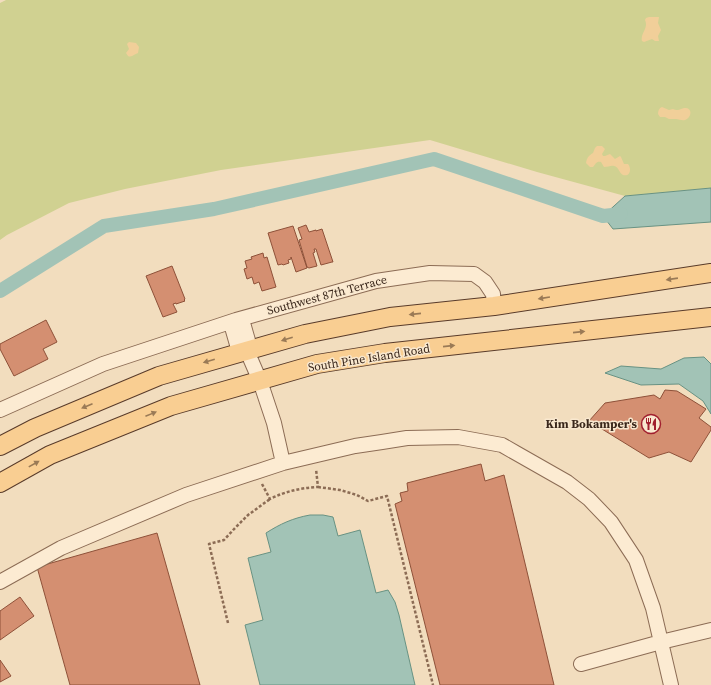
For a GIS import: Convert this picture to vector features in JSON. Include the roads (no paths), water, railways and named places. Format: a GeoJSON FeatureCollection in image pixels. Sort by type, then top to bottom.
{"type":"FeatureCollection","features":[{"type":"Feature","properties":{"kind":"main road"},"geometry":{"type":"LineString","coordinates":[[0,446],[35,428],[159,376],[305,334],[390,317],[494,306],[711,273]]}},
{"type":"Feature","properties":{"kind":"main road","name":"South Pine Island Road"},"geometry":{"type":"LineString","coordinates":[[0,483],[50,455],[171,406],[317,364],[385,353],[711,317]]}},
{"type":"Feature","properties":{"kind":"street","name":"Southwest 87th Terrace"},"geometry":{"type":"LineString","coordinates":[[0,410],[103,364],[236,320],[376,281],[430,273],[474,274],[486,282],[493,294],[494,306]]}},
{"type":"Feature","properties":{"kind":"street"},"geometry":{"type":"LineString","coordinates":[[236,320],[243,323],[249,344],[247,351],[260,381],[274,423],[283,463]]}},
{"type":"Feature","properties":{"kind":"street"},"geometry":{"type":"LineString","coordinates":[[0,582],[61,548],[179,498],[283,463],[355,446],[407,438],[458,437],[502,445],[567,482],[589,499],[611,522],[636,560],[653,608],[671,685]]}},
{"type":"Feature","properties":{"kind":"street"},"geometry":{"type":"LineString","coordinates":[[581,664],[711,630]]}},
{"type":"Feature","properties":{"kind":"waterway"},"geometry":{"type":"LineString","coordinates":[[0,291],[104,226],[214,209],[434,159],[603,216],[621,214]]}},
{"type":"Feature","properties":{"kind":"place","name":"Kim Bokamper's"},"geometry":{"type":"Point","coordinates":[651,424]}}]}
